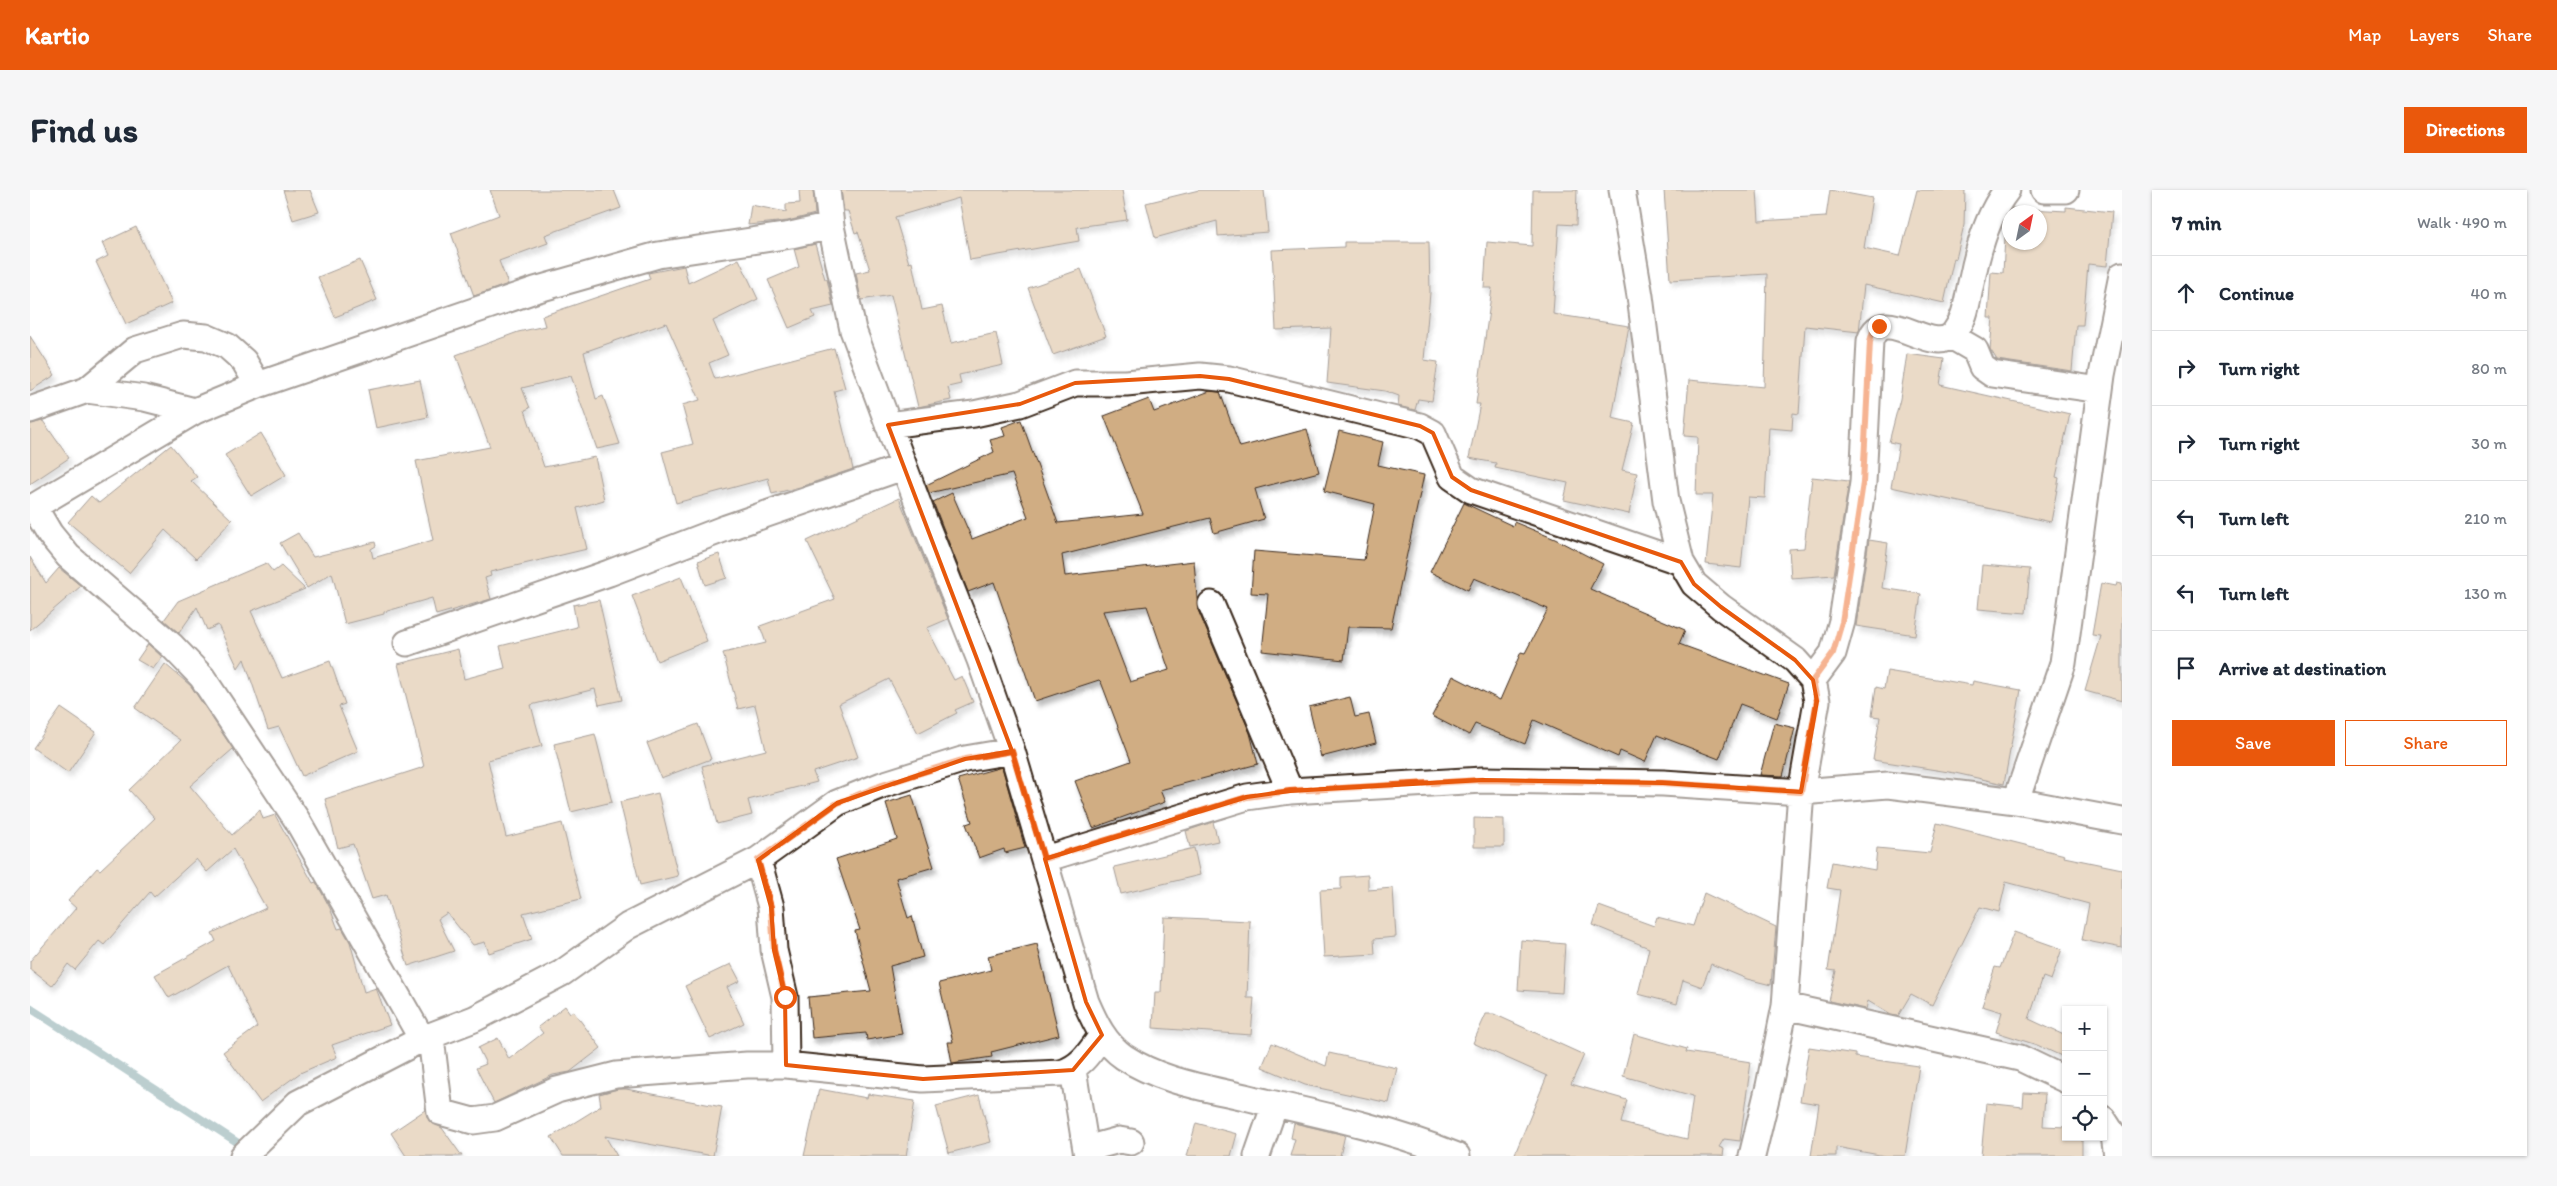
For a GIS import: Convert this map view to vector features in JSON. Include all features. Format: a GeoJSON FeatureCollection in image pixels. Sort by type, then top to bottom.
{"type":"FeatureCollection","features":[{"type":"Feature","properties":{"kind":"street"},"geometry":{"type":"LineString","coordinates":[[827,190],[831,226],[853,330],[903,467],[980,660],[1012,751],[1086,1002],[1102,1035],[1123,1057],[1152,1071],[1194,1085],[1275,1104],[1418,1149],[1458,1156]]}},
{"type":"Feature","properties":{"kind":"street"},"geometry":{"type":"LineString","coordinates":[[1622,190],[1640,296],[1666,501],[1673,539],[1681,562],[1694,584],[1721,607],[1795,660],[1813,680],[1817,701],[1801,792],[1785,1006],[1770,1086],[1752,1156]]}},
{"type":"Feature","properties":{"kind":"street"},"geometry":{"type":"LineString","coordinates":[[1813,680],[1833,653],[1842,622],[1863,483],[1870,341],[1873,331],[1879,326],[1890,325],[1929,338],[1943,339],[1952,336],[1965,314],[1972,278],[1991,216],[2007,190]]}},
{"type":"Feature","properties":{"kind":"street"},"geometry":{"type":"LineString","coordinates":[[2044,190],[2066,190]]}},
{"type":"Feature","properties":{"kind":"street"},"geometry":{"type":"LineString","coordinates":[[831,226],[791,235],[658,255],[535,290],[258,385],[195,411],[32,508],[68,556],[172,646],[202,677],[297,820],[422,1040],[432,1046],[440,1112],[473,1121],[495,1118],[557,1090],[616,1075],[747,1065],[786,1065],[923,1079],[1061,1074],[1073,1070],[1086,1058],[1102,1035]]}},
{"type":"Feature","properties":{"kind":"street"},"geometry":{"type":"LineString","coordinates":[[2016,801],[2044,726],[2063,663],[2100,390],[2122,276]]}},
{"type":"Feature","properties":{"kind":"street"},"geometry":{"type":"LineString","coordinates":[[30,410],[87,390],[136,350],[183,335],[206,337],[227,346],[244,361],[258,385]]}},
{"type":"Feature","properties":{"kind":"street"},"geometry":{"type":"LineString","coordinates":[[1952,336],[1974,350],[1982,367],[1992,374],[2100,390]]}},
{"type":"Feature","properties":{"kind":"street"},"geometry":{"type":"LineString","coordinates":[[888,426],[974,414],[1020,404],[1075,383],[1126,383],[1200,376],[1229,379],[1420,426],[1433,433],[1452,477],[1471,490],[1681,562]]}},
{"type":"Feature","properties":{"kind":"street"},"geometry":{"type":"LineString","coordinates":[[87,390],[144,398],[195,411]]}},
{"type":"Feature","properties":{"kind":"street"},"geometry":{"type":"LineString","coordinates":[[407,643],[609,572],[726,528],[903,467]]}},
{"type":"Feature","properties":{"kind":"street"},"geometry":{"type":"LineString","coordinates":[[1211,604],[1290,791]]}},
{"type":"Feature","properties":{"kind":"street"},"geometry":{"type":"LineString","coordinates":[[243,1156],[298,1103],[422,1040],[474,1019],[562,973],[628,926],[758,860],[837,803],[882,785],[965,759],[1012,751]]}},
{"type":"Feature","properties":{"kind":"street"},"geometry":{"type":"LineString","coordinates":[[1044,859],[1238,800],[1290,791],[1483,780],[1662,783],[1801,792],[1888,785],[2016,801],[2122,821]]}},
{"type":"Feature","properties":{"kind":"street"},"geometry":{"type":"LineString","coordinates":[[758,860],[771,907],[774,950],[785,997],[786,1065]]}},
{"type":"Feature","properties":{"kind":"street"},"geometry":{"type":"LineString","coordinates":[[1785,1006],[2020,1058],[2062,1078]]}},
{"type":"Feature","properties":{"kind":"street"},"geometry":{"type":"LineString","coordinates":[[1073,1070],[1086,1152],[1119,1140],[1131,1142]]}},
{"type":"Feature","properties":{"kind":"street"},"geometry":{"type":"LineString","coordinates":[[1257,1156],[1275,1104]]}},
{"type":"Feature","properties":{"kind":"street"},"geometry":{"type":"LineString","coordinates":[[2107,1125],[2114,1136],[2117,1156]]}},
{"type":"Feature","properties":{"kind":"highlighted area"},"geometry":{"type":"Polygon","coordinates":[[[1200,376],[1229,379],[1420,426],[1433,433],[1452,477],[1471,490],[1681,562],[1694,584],[1721,607],[1795,660],[1813,680],[1817,701],[1801,792],[1663,783],[1483,780],[1290,791],[1247,797],[1045,859],[1086,1002],[1102,1035],[1073,1070],[923,1079],[786,1065],[785,997],[774,950],[771,907],[758,860],[837,803],[965,759],[1012,751],[888,425],[1020,404],[1075,383],[1200,376]]]}},
{"type":"Feature","properties":{"kind":"building"},"geometry":{"type":"Polygon","coordinates":[[[283,190],[310,190],[319,212],[293,220],[283,190]]]}},
{"type":"Feature","properties":{"kind":"building"},"geometry":{"type":"Polygon","coordinates":[[[490,190],[614,190],[621,208],[545,235],[548,243],[499,261],[508,284],[474,296],[451,233],[499,215],[490,190]]]}},
{"type":"Feature","properties":{"kind":"building"},"geometry":{"type":"Polygon","coordinates":[[[799,190],[813,190],[815,214],[788,221],[748,225],[751,205],[786,212],[786,204],[800,203],[799,190]]]}},
{"type":"Feature","properties":{"kind":"building"},"geometry":{"type":"Polygon","coordinates":[[[841,190],[1122,190],[1127,220],[1077,227],[1079,241],[970,260],[959,198],[895,217],[909,263],[912,262],[922,310],[942,306],[951,343],[996,333],[1003,365],[959,375],[961,384],[948,387],[951,400],[918,407],[891,295],[861,300],[856,273],[870,270],[858,232],[855,233],[848,211],[844,211],[841,190]]]}},
{"type":"Feature","properties":{"kind":"building"},"geometry":{"type":"Polygon","coordinates":[[[1199,190],[1264,190],[1268,232],[1218,236],[1217,221],[1155,238],[1146,203],[1199,190]]]}},
{"type":"Feature","properties":{"kind":"building"},"geometry":{"type":"Polygon","coordinates":[[[1533,190],[1577,190],[1576,225],[1559,224],[1553,314],[1629,326],[1612,418],[1634,423],[1622,470],[1637,473],[1629,514],[1564,500],[1568,483],[1495,468],[1496,463],[1469,458],[1480,404],[1476,404],[1492,288],[1484,288],[1487,242],[1532,246],[1533,190]]]}},
{"type":"Feature","properties":{"kind":"building"},"geometry":{"type":"Polygon","coordinates":[[[1664,190],[1757,190],[1759,221],[1826,217],[1830,190],[1872,198],[1864,248],[1900,256],[1917,190],[1965,190],[1964,225],[1944,303],[1864,285],[1859,332],[1805,326],[1799,414],[1793,413],[1792,430],[1769,428],[1765,498],[1748,497],[1741,568],[1706,564],[1713,495],[1696,495],[1698,437],[1684,436],[1689,380],[1764,387],[1767,274],[1670,280],[1664,190]]]}},
{"type":"Feature","properties":{"kind":"building"},"geometry":{"type":"Polygon","coordinates":[[[2066,207],[2112,212],[2107,266],[2088,264],[2083,325],[2076,325],[2072,371],[1997,360],[1990,349],[1993,318],[1988,318],[1991,272],[2003,273],[2004,250],[2047,250],[2047,210],[2066,211],[2066,207]]]}},
{"type":"Feature","properties":{"kind":"building"},"geometry":{"type":"Polygon","coordinates":[[[136,227],[172,303],[126,324],[96,262],[108,256],[102,243],[136,227]]]}},
{"type":"Feature","properties":{"kind":"building"},"geometry":{"type":"Polygon","coordinates":[[[1344,242],[1429,242],[1430,293],[1424,360],[1438,362],[1432,401],[1418,399],[1415,410],[1398,406],[1399,396],[1385,391],[1327,383],[1331,328],[1276,330],[1272,250],[1344,247],[1344,242]]]}},
{"type":"Feature","properties":{"kind":"building"},"geometry":{"type":"Polygon","coordinates":[[[815,244],[825,279],[827,279],[833,306],[812,311],[815,317],[789,328],[768,280],[799,267],[794,249],[815,244]]]}},
{"type":"Feature","properties":{"kind":"building"},"geometry":{"type":"Polygon","coordinates":[[[739,259],[758,299],[713,321],[728,355],[709,363],[715,379],[834,348],[845,388],[834,391],[853,469],[800,487],[772,494],[768,478],[676,503],[662,452],[693,444],[682,405],[700,400],[666,323],[584,352],[596,399],[603,396],[620,444],[597,449],[571,376],[522,388],[530,408],[525,410],[544,467],[595,457],[604,500],[577,508],[587,549],[490,572],[491,576],[485,578],[491,599],[436,615],[432,598],[384,612],[384,614],[345,624],[332,573],[307,588],[280,543],[298,533],[313,557],[375,542],[376,546],[371,549],[373,558],[433,540],[416,461],[490,447],[456,355],[518,332],[545,326],[542,316],[650,279],[648,273],[684,266],[688,283],[739,259]]]}},
{"type":"Feature","properties":{"kind":"building"},"geometry":{"type":"Polygon","coordinates":[[[360,260],[377,300],[335,317],[318,277],[360,260]]]}},
{"type":"Feature","properties":{"kind":"building"},"geometry":{"type":"Polygon","coordinates":[[[1081,269],[1106,336],[1053,355],[1028,288],[1081,269]]]}},
{"type":"Feature","properties":{"kind":"building"},"geometry":{"type":"Polygon","coordinates":[[[30,336],[55,375],[30,391],[30,336]]]}},
{"type":"Feature","properties":{"kind":"building"},"geometry":{"type":"Polygon","coordinates":[[[1907,354],[1944,359],[1940,385],[2070,414],[2056,477],[2059,478],[2051,522],[1891,487],[1899,444],[1889,442],[1900,399],[1907,354]]]}},
{"type":"Feature","properties":{"kind":"building"},"geometry":{"type":"Polygon","coordinates":[[[420,380],[428,417],[376,428],[368,390],[420,380]]]}},
{"type":"Feature","properties":{"kind":"building"},"geometry":{"type":"Polygon","coordinates":[[[1210,391],[1220,392],[1240,447],[1307,429],[1319,472],[1255,489],[1264,519],[1214,533],[1210,518],[1062,555],[1065,576],[1194,561],[1198,610],[1250,733],[1258,764],[1160,790],[1165,802],[1093,828],[1075,781],[1131,761],[1101,682],[1099,680],[1035,701],[994,582],[968,592],[933,502],[952,493],[972,539],[1028,517],[1012,474],[929,493],[926,485],[994,452],[990,440],[1005,436],[1002,427],[1021,420],[1058,523],[1143,514],[1104,416],[1149,399],[1154,412],[1210,391]],[[1147,606],[1103,611],[1130,682],[1169,670],[1147,606]]]}},
{"type":"Feature","properties":{"kind":"building"},"geometry":{"type":"Polygon","coordinates":[[[43,421],[69,458],[30,484],[30,424],[43,421]]]}},
{"type":"Feature","properties":{"kind":"building"},"geometry":{"type":"Polygon","coordinates":[[[1339,431],[1383,442],[1378,465],[1424,475],[1391,628],[1348,627],[1344,660],[1262,651],[1268,594],[1251,593],[1254,551],[1364,560],[1375,504],[1324,491],[1339,431]]]}},
{"type":"Feature","properties":{"kind":"building"},"geometry":{"type":"Polygon","coordinates":[[[261,433],[286,475],[251,496],[225,455],[261,433]]]}},
{"type":"Feature","properties":{"kind":"building"},"geometry":{"type":"Polygon","coordinates":[[[171,445],[197,477],[191,481],[232,520],[196,559],[165,530],[129,573],[68,522],[91,496],[99,503],[171,445]]]}},
{"type":"Feature","properties":{"kind":"building"},"geometry":{"type":"Polygon","coordinates":[[[1812,477],[1849,481],[1834,575],[1791,578],[1789,549],[1804,548],[1812,477]]]}},
{"type":"Feature","properties":{"kind":"building"},"geometry":{"type":"Polygon","coordinates":[[[899,498],[948,619],[927,628],[954,680],[962,676],[973,702],[955,710],[957,713],[918,733],[889,679],[839,704],[858,757],[813,772],[817,782],[748,800],[752,815],[717,824],[702,766],[766,750],[755,705],[738,709],[723,653],[766,643],[760,626],[835,599],[807,541],[899,498]]]}},
{"type":"Feature","properties":{"kind":"building"},"geometry":{"type":"Polygon","coordinates":[[[1464,503],[1513,526],[1514,522],[1555,539],[1603,564],[1590,589],[1685,630],[1679,644],[1789,684],[1777,718],[1740,704],[1719,759],[1657,735],[1645,762],[1620,751],[1618,757],[1534,720],[1525,744],[1475,724],[1469,735],[1432,716],[1453,676],[1500,700],[1521,652],[1525,653],[1548,609],[1474,578],[1468,590],[1430,572],[1464,503]]]}},
{"type":"Feature","properties":{"kind":"building"},"geometry":{"type":"Polygon","coordinates":[[[1869,540],[1888,543],[1882,588],[1921,594],[1915,635],[1856,626],[1869,540]]]}},
{"type":"Feature","properties":{"kind":"building"},"geometry":{"type":"Polygon","coordinates":[[[719,554],[727,578],[705,585],[698,561],[719,554]]]}},
{"type":"Feature","properties":{"kind":"building"},"geometry":{"type":"Polygon","coordinates":[[[30,557],[46,583],[59,568],[81,586],[30,630],[30,557]]]}},
{"type":"Feature","properties":{"kind":"building"},"geometry":{"type":"Polygon","coordinates":[[[266,563],[273,572],[281,566],[305,589],[251,611],[282,678],[330,661],[345,704],[339,706],[358,751],[302,776],[279,727],[268,730],[244,659],[238,668],[218,625],[207,630],[197,607],[179,633],[164,620],[178,601],[266,563]]]}},
{"type":"Feature","properties":{"kind":"building"},"geometry":{"type":"Polygon","coordinates":[[[1982,565],[2030,569],[2026,613],[1978,609],[1982,565]]]}},
{"type":"Feature","properties":{"kind":"building"},"geometry":{"type":"Polygon","coordinates":[[[681,577],[707,641],[657,661],[632,596],[681,577]]]}},
{"type":"Feature","properties":{"kind":"building"},"geometry":{"type":"Polygon","coordinates":[[[2101,583],[2116,586],[2117,583],[2122,584],[2122,701],[2085,691],[2101,636],[2092,635],[2101,583]]]}},
{"type":"Feature","properties":{"kind":"building"},"geometry":{"type":"Polygon","coordinates":[[[599,600],[622,700],[599,705],[595,689],[531,705],[542,746],[488,760],[506,837],[562,823],[581,899],[523,913],[532,939],[489,953],[485,942],[473,945],[447,913],[438,919],[454,951],[408,966],[386,895],[372,899],[353,844],[338,848],[325,799],[424,767],[398,664],[458,649],[464,679],[505,668],[500,646],[577,627],[573,605],[599,600]]]}},
{"type":"Feature","properties":{"kind":"building"},"geometry":{"type":"Polygon","coordinates":[[[148,644],[162,657],[153,669],[137,660],[148,644]]]}},
{"type":"Feature","properties":{"kind":"building"},"geometry":{"type":"Polygon","coordinates":[[[165,664],[191,686],[233,749],[190,786],[232,835],[260,810],[263,819],[275,815],[313,883],[316,882],[330,908],[338,929],[342,928],[350,942],[364,992],[376,988],[390,1025],[332,1045],[337,1057],[300,1073],[260,1102],[223,1052],[257,1027],[228,965],[169,998],[155,975],[216,941],[212,933],[266,908],[233,849],[207,872],[196,859],[154,897],[150,892],[104,945],[99,941],[75,970],[68,964],[52,986],[30,969],[30,961],[76,908],[68,901],[97,868],[100,870],[155,818],[129,790],[181,740],[135,708],[165,664]]]}},
{"type":"Feature","properties":{"kind":"building"},"geometry":{"type":"Polygon","coordinates":[[[1887,671],[1972,685],[1973,681],[2021,690],[2004,784],[1955,773],[1873,760],[1880,717],[1872,716],[1876,687],[1884,689],[1887,671]]]}},
{"type":"Feature","properties":{"kind":"building"},"geometry":{"type":"Polygon","coordinates":[[[1350,697],[1355,717],[1369,714],[1376,743],[1321,757],[1309,707],[1350,697]]]}},
{"type":"Feature","properties":{"kind":"building"},"geometry":{"type":"Polygon","coordinates":[[[61,708],[96,732],[68,773],[33,748],[61,708]]]}},
{"type":"Feature","properties":{"kind":"building"},"geometry":{"type":"Polygon","coordinates":[[[1774,723],[1795,728],[1783,776],[1760,775],[1774,723]]]}},
{"type":"Feature","properties":{"kind":"building"},"geometry":{"type":"Polygon","coordinates":[[[698,724],[711,759],[661,778],[647,743],[698,724]]]}},
{"type":"Feature","properties":{"kind":"building"},"geometry":{"type":"Polygon","coordinates":[[[595,734],[612,802],[571,812],[554,744],[595,734]]]}},
{"type":"Feature","properties":{"kind":"building"},"geometry":{"type":"Polygon","coordinates":[[[1002,767],[1025,848],[1005,853],[1004,849],[979,858],[966,824],[972,822],[958,779],[1002,767]]]}},
{"type":"Feature","properties":{"kind":"building"},"geometry":{"type":"Polygon","coordinates":[[[658,793],[678,876],[640,885],[620,802],[658,793]]]}},
{"type":"Feature","properties":{"kind":"building"},"geometry":{"type":"Polygon","coordinates":[[[912,795],[934,867],[896,878],[908,918],[912,916],[923,957],[890,966],[902,1034],[867,1040],[866,1033],[812,1038],[808,997],[871,991],[855,931],[860,930],[836,859],[897,839],[886,803],[912,795]]]}},
{"type":"Feature","properties":{"kind":"building"},"geometry":{"type":"Polygon","coordinates":[[[1474,818],[1504,819],[1504,847],[1474,847],[1474,818]]]}},
{"type":"Feature","properties":{"kind":"building"},"geometry":{"type":"Polygon","coordinates":[[[1213,822],[1218,841],[1190,847],[1186,831],[1213,822]]]}},
{"type":"Feature","properties":{"kind":"building"},"geometry":{"type":"Polygon","coordinates":[[[1937,823],[2065,855],[2064,857],[2122,869],[2122,948],[2082,940],[2089,904],[2006,882],[1999,912],[1980,907],[1932,1005],[1911,994],[1898,1016],[1891,1015],[1868,1001],[1866,1009],[1829,1001],[1836,971],[1828,970],[1840,890],[1827,888],[1832,862],[1875,870],[1877,848],[1930,853],[1937,823]]]}},
{"type":"Feature","properties":{"kind":"building"},"geometry":{"type":"Polygon","coordinates":[[[1194,848],[1200,875],[1121,894],[1114,867],[1194,848]]]}},
{"type":"Feature","properties":{"kind":"building"},"geometry":{"type":"Polygon","coordinates":[[[1368,875],[1368,890],[1393,888],[1396,937],[1374,939],[1375,954],[1324,957],[1320,890],[1341,889],[1341,877],[1368,875]]]}},
{"type":"Feature","properties":{"kind":"building"},"geometry":{"type":"Polygon","coordinates":[[[1704,893],[1776,927],[1771,985],[1747,979],[1711,964],[1702,987],[1683,980],[1677,1004],[1638,994],[1649,948],[1593,925],[1599,906],[1654,926],[1657,917],[1693,926],[1704,893]]]}},
{"type":"Feature","properties":{"kind":"building"},"geometry":{"type":"Polygon","coordinates":[[[1164,917],[1250,921],[1247,998],[1254,998],[1251,1035],[1153,1028],[1155,992],[1161,992],[1164,917]]]}},
{"type":"Feature","properties":{"kind":"building"},"geometry":{"type":"Polygon","coordinates":[[[2014,932],[2062,949],[2051,980],[2043,977],[2029,1019],[2062,1034],[2062,1056],[2037,1045],[1996,1032],[2002,1012],[1982,1006],[1995,967],[2000,968],[2014,932]]]}},
{"type":"Feature","properties":{"kind":"building"},"geometry":{"type":"Polygon","coordinates":[[[1521,940],[1565,944],[1562,993],[1518,990],[1521,940]]]}},
{"type":"Feature","properties":{"kind":"building"},"geometry":{"type":"Polygon","coordinates":[[[1037,944],[1059,1035],[991,1052],[992,1057],[952,1063],[948,1042],[953,1042],[939,983],[991,970],[988,956],[1037,944]]]}},
{"type":"Feature","properties":{"kind":"building"},"geometry":{"type":"Polygon","coordinates":[[[731,964],[740,981],[727,987],[744,1023],[710,1039],[685,986],[731,964]]]}},
{"type":"Feature","properties":{"kind":"building"},"geometry":{"type":"Polygon","coordinates":[[[565,1006],[570,1013],[573,1011],[601,1048],[570,1072],[553,1075],[494,1103],[476,1068],[486,1064],[478,1048],[498,1038],[509,1059],[543,1033],[538,1027],[565,1006]]]}},
{"type":"Feature","properties":{"kind":"building"},"geometry":{"type":"Polygon","coordinates":[[[1486,1014],[1494,1014],[1584,1055],[1571,1084],[1627,1100],[1621,1123],[1687,1139],[1693,1096],[1623,1076],[1634,1034],[1687,1049],[1686,1052],[1751,1062],[1740,1141],[1724,1139],[1719,1147],[1724,1149],[1723,1156],[1514,1156],[1547,1076],[1473,1043],[1486,1014]]]}},
{"type":"Feature","properties":{"kind":"building"},"geometry":{"type":"Polygon","coordinates":[[[1272,1043],[1326,1066],[1329,1053],[1397,1068],[1389,1103],[1305,1085],[1262,1067],[1272,1043]]]}},
{"type":"Feature","properties":{"kind":"building"},"geometry":{"type":"Polygon","coordinates":[[[1809,1047],[1855,1054],[1855,1057],[1919,1066],[1905,1156],[1885,1156],[1836,1147],[1836,1156],[1811,1156],[1819,1104],[1800,1101],[1809,1047]]]}},
{"type":"Feature","properties":{"kind":"building"},"geometry":{"type":"Polygon","coordinates":[[[618,1089],[722,1107],[713,1156],[605,1136],[617,1156],[563,1156],[551,1137],[601,1106],[599,1094],[618,1089]]]}},
{"type":"Feature","properties":{"kind":"building"},"geometry":{"type":"Polygon","coordinates":[[[819,1089],[867,1098],[868,1094],[915,1101],[906,1156],[804,1156],[819,1089]]]}},
{"type":"Feature","properties":{"kind":"building"},"geometry":{"type":"Polygon","coordinates":[[[2024,1093],[2045,1094],[2043,1126],[2062,1127],[2062,1141],[2082,1141],[2082,1156],[1981,1156],[1986,1103],[2023,1107],[2024,1093]]]}},
{"type":"Feature","properties":{"kind":"building"},"geometry":{"type":"Polygon","coordinates":[[[979,1095],[991,1142],[949,1153],[936,1106],[979,1095]]]}},
{"type":"Feature","properties":{"kind":"building"},"geometry":{"type":"Polygon","coordinates":[[[425,1110],[429,1121],[442,1128],[462,1156],[406,1156],[391,1133],[425,1110]]]}},
{"type":"Feature","properties":{"kind":"building"},"geometry":{"type":"Polygon","coordinates":[[[1196,1123],[1237,1134],[1231,1156],[1187,1156],[1196,1123]]]}},
{"type":"Feature","properties":{"kind":"building"},"geometry":{"type":"Polygon","coordinates":[[[1294,1123],[1345,1135],[1340,1156],[1290,1156],[1295,1139],[1291,1138],[1294,1123]]]}},
{"type":"Feature","properties":{"kind":"waterway"},"geometry":{"type":"LineString","coordinates":[[30,1008],[246,1148]]}},
{"type":"Feature","properties":{"kind":"route"},"geometry":{"type":"LineString","coordinates":[[785,997],[774,950],[771,907],[758,860],[837,803],[882,785],[965,759],[1012,751],[1044,859],[1247,797],[1290,791],[1483,780],[1662,783],[1801,792],[1812,741],[1817,701],[1813,680],[1833,653],[1842,622],[1863,483],[1870,341],[1873,331],[1879,326]]}}]}
